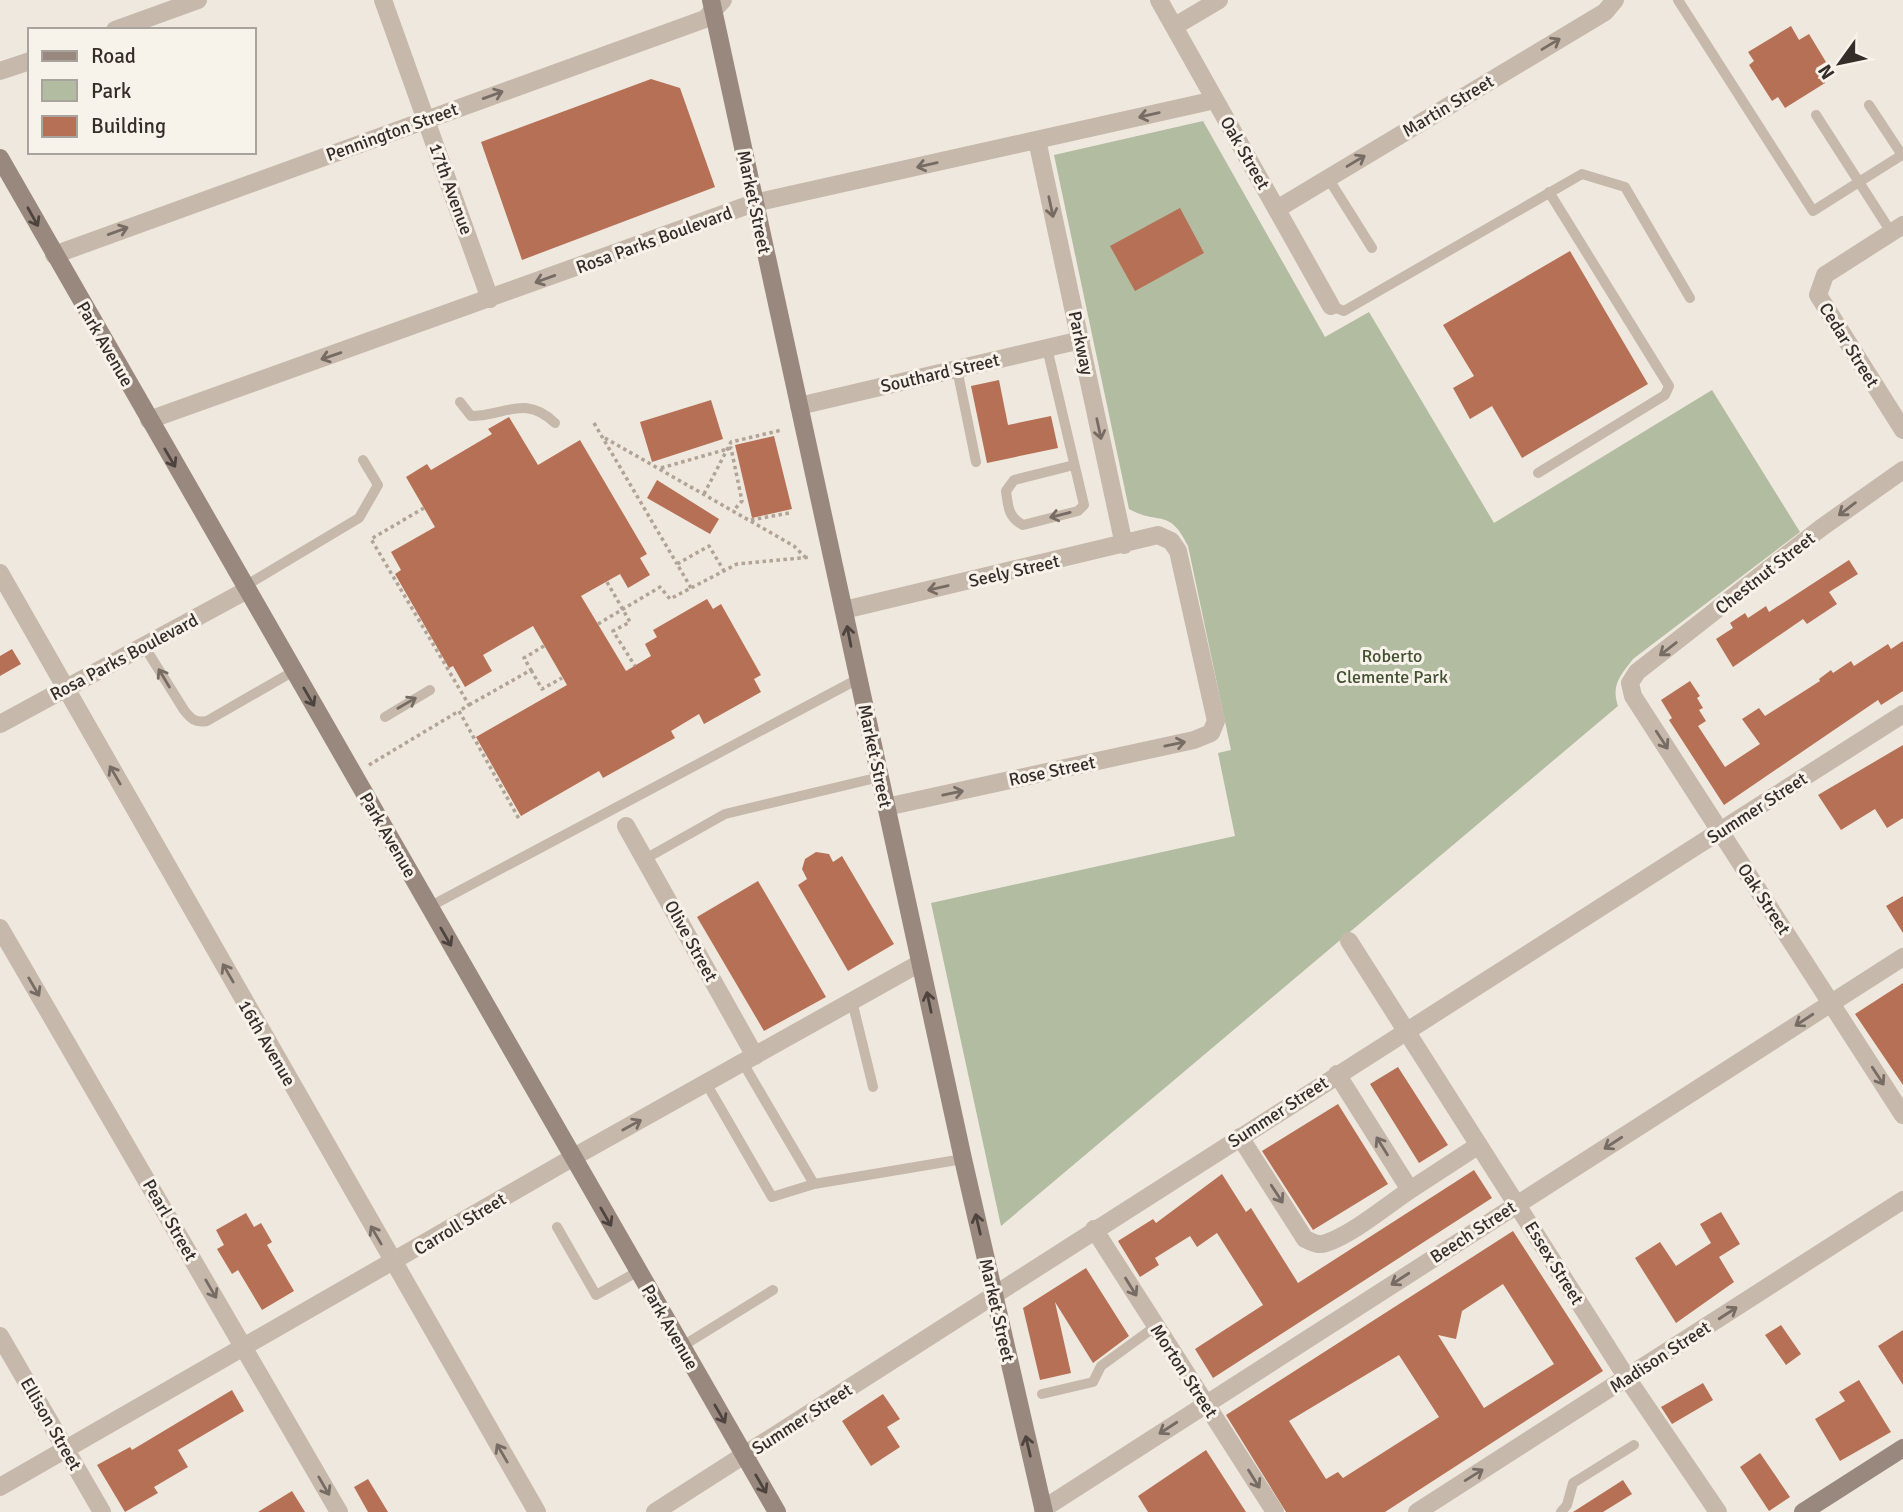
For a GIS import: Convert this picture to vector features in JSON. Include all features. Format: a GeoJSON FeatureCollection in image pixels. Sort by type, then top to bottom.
{"type":"FeatureCollection","features":[{"type":"Feature","properties":{"kind":"main road","name":"Market Street"},"geometry":{"type":"LineString","coordinates":[[716,4],[754,203],[963,1159],[1043,1510]]}},
{"type":"Feature","properties":{"kind":"main road","name":"Park Avenue"},"geometry":{"type":"LineString","coordinates":[[0,158],[777,1512]]}},
{"type":"Feature","properties":{"kind":"main road"},"geometry":{"type":"LineString","coordinates":[[1802,1512],[1903,1448]]}},
{"type":"Feature","properties":{"kind":"street"},"geometry":{"type":"LineString","coordinates":[[121,28],[198,0]]}},
{"type":"Feature","properties":{"kind":"street","name":"17th Avenue"},"geometry":{"type":"LineString","coordinates":[[383,0],[490,299]]}},
{"type":"Feature","properties":{"kind":"street","name":"Oak Street"},"geometry":{"type":"LineString","coordinates":[[1159,0],[1331,306]]}},
{"type":"Feature","properties":{"kind":"street"},"geometry":{"type":"LineString","coordinates":[[1175,26],[1219,0]]}},
{"type":"Feature","properties":{"kind":"street","name":"Martin Street"},"geometry":{"type":"LineString","coordinates":[[1277,209],[1605,12],[1615,0]]}},
{"type":"Feature","properties":{"kind":"street","name":"Pennington Street"},"geometry":{"type":"LineString","coordinates":[[54,255],[426,119],[716,4]]}},
{"type":"Feature","properties":{"kind":"street"},"geometry":{"type":"LineString","coordinates":[[0,71],[28,62]]}},
{"type":"Feature","properties":{"kind":"street","name":"Rosa Parks Boulevard"},"geometry":{"type":"LineString","coordinates":[[149,420],[754,203],[1215,100]]}},
{"type":"Feature","properties":{"kind":"street","name":"Parkway"},"geometry":{"type":"LineString","coordinates":[[1037,140],[1124,545]]}},
{"type":"Feature","properties":{"kind":"street","name":"Cedar Street"},"geometry":{"type":"LineString","coordinates":[[1897,228],[1825,275],[1818,295],[1903,430]]}},
{"type":"Feature","properties":{"kind":"street","name":"Southard Street"},"geometry":{"type":"LineString","coordinates":[[799,406],[1080,340]]}},
{"type":"Feature","properties":{"kind":"street","name":"Chestnut Street"},"geometry":{"type":"LineString","coordinates":[[1631,681],[1637,672],[1821,528],[1903,470]]}},
{"type":"Feature","properties":{"kind":"street","name":"Seely Street"},"geometry":{"type":"LineString","coordinates":[[844,610],[1158,535],[1171,541],[1178,551],[1216,721],[1215,728]]}},
{"type":"Feature","properties":{"kind":"street","name":"16th Avenue"},"geometry":{"type":"LineString","coordinates":[[0,573],[537,1512]]}},
{"type":"Feature","properties":{"kind":"street","name":"Rosa Parks Boulevard"},"geometry":{"type":"LineString","coordinates":[[0,724],[246,588]]}},
{"type":"Feature","properties":{"kind":"street","name":"Oak Street"},"geometry":{"type":"LineString","coordinates":[[1631,681],[1633,695],[1903,1115]]}},
{"type":"Feature","properties":{"kind":"street","name":"Summer Street"},"geometry":{"type":"LineString","coordinates":[[655,1512],[1903,714]]}},
{"type":"Feature","properties":{"kind":"street","name":"Rose Street"},"geometry":{"type":"LineString","coordinates":[[886,807],[1194,740],[1215,728]]}},
{"type":"Feature","properties":{"kind":"street","name":"Olive Street"},"geometry":{"type":"LineString","coordinates":[[626,826],[749,1059]]}},
{"type":"Feature","properties":{"kind":"street","name":"Pearl Street"},"geometry":{"type":"LineString","coordinates":[[0,928],[339,1512]]}},
{"type":"Feature","properties":{"kind":"street","name":"Essex Street"},"geometry":{"type":"LineString","coordinates":[[1349,941],[1627,1378],[1718,1512]]}},
{"type":"Feature","properties":{"kind":"street","name":"Beech Street"},"geometry":{"type":"LineString","coordinates":[[1043,1510],[1903,957]]}},
{"type":"Feature","properties":{"kind":"street","name":"Carroll Street"},"geometry":{"type":"LineString","coordinates":[[0,1487],[393,1264],[572,1158],[920,963]]}},
{"type":"Feature","properties":{"kind":"street"},"geometry":{"type":"LineString","coordinates":[[1337,1074],[1410,1190]]}},
{"type":"Feature","properties":{"kind":"street"},"geometry":{"type":"LineString","coordinates":[[1240,1137],[1305,1238],[1316,1244],[1326,1243],[1479,1145]]}},
{"type":"Feature","properties":{"kind":"street","name":"Madison Street"},"geometry":{"type":"LineString","coordinates":[[1416,1512],[1903,1200]]}},
{"type":"Feature","properties":{"kind":"street","name":"Morton Street"},"geometry":{"type":"LineString","coordinates":[[1094,1229],[1275,1512]]}},
{"type":"Feature","properties":{"kind":"street","name":"Ellison Street"},"geometry":{"type":"LineString","coordinates":[[0,1336],[102,1512]]}},
{"type":"Feature","properties":{"kind":"lane"},"geometry":{"type":"LineString","coordinates":[[1678,0],[1813,211],[1902,155],[1869,105]]}},
{"type":"Feature","properties":{"kind":"lane"},"geometry":{"type":"LineString","coordinates":[[1816,115],[1859,182],[1897,228]]}},
{"type":"Feature","properties":{"kind":"lane"},"geometry":{"type":"LineString","coordinates":[[1331,306],[1344,311],[1583,174],[1625,187],[1690,298]]}},
{"type":"Feature","properties":{"kind":"lane"},"geometry":{"type":"LineString","coordinates":[[1328,178],[1373,248]]}},
{"type":"Feature","properties":{"kind":"lane"},"geometry":{"type":"LineString","coordinates":[[1538,473],[1665,395],[1669,386],[1549,192]]}},
{"type":"Feature","properties":{"kind":"lane"},"geometry":{"type":"LineString","coordinates":[[1047,348],[1084,505],[1078,511],[1023,525],[1015,521],[1010,513],[1006,491],[1014,480],[1074,465]]}},
{"type":"Feature","properties":{"kind":"lane"},"geometry":{"type":"LineString","coordinates":[[957,369],[976,462]]}},
{"type":"Feature","properties":{"kind":"lane"},"geometry":{"type":"LineString","coordinates":[[460,402],[471,416],[519,407],[544,412],[555,423]]}},
{"type":"Feature","properties":{"kind":"lane"},"geometry":{"type":"LineString","coordinates":[[246,588],[359,519],[378,485],[363,460]]}},
{"type":"Feature","properties":{"kind":"lane"},"geometry":{"type":"LineString","coordinates":[[144,646],[191,720],[207,721],[294,671]]}},
{"type":"Feature","properties":{"kind":"lane"},"geometry":{"type":"LineString","coordinates":[[429,907],[858,680]]}},
{"type":"Feature","properties":{"kind":"lane"},"geometry":{"type":"LineString","coordinates":[[385,717],[430,690]]}},
{"type":"Feature","properties":{"kind":"lane"},"geometry":{"type":"LineString","coordinates":[[645,859],[725,814],[880,777]]}},
{"type":"Feature","properties":{"kind":"lane"},"geometry":{"type":"LineString","coordinates":[[852,1001],[873,1087]]}},
{"type":"Feature","properties":{"kind":"lane"},"geometry":{"type":"LineString","coordinates":[[749,1059],[814,1184]]}},
{"type":"Feature","properties":{"kind":"lane"},"geometry":{"type":"LineString","coordinates":[[706,1083],[772,1197],[814,1184],[963,1159]]}},
{"type":"Feature","properties":{"kind":"lane"},"geometry":{"type":"LineString","coordinates":[[557,1227],[596,1295],[637,1272]]}},
{"type":"Feature","properties":{"kind":"lane"},"geometry":{"type":"LineString","coordinates":[[681,1347],[773,1290]]}},
{"type":"Feature","properties":{"kind":"lane"},"geometry":{"type":"LineString","coordinates":[[1042,1394],[1093,1382],[1101,1366],[1156,1326]]}},
{"type":"Feature","properties":{"kind":"lane"},"geometry":{"type":"LineString","coordinates":[[1561,1512],[1567,1505],[1573,1483],[1634,1445]]}},
{"type":"Feature","properties":{"kind":"path"},"geometry":{"type":"LineString","coordinates":[[594,423],[691,589]]}},
{"type":"Feature","properties":{"kind":"path"},"geometry":{"type":"LineString","coordinates":[[704,494],[731,442],[782,430]]}},
{"type":"Feature","properties":{"kind":"path"},"geometry":{"type":"LineString","coordinates":[[598,624],[660,587],[670,599],[737,564],[808,557],[794,546],[605,438]]}},
{"type":"Feature","properties":{"kind":"path"},"geometry":{"type":"LineString","coordinates":[[659,469],[731,447],[742,501],[733,511]]}},
{"type":"Feature","properties":{"kind":"path"},"geometry":{"type":"LineString","coordinates":[[424,508],[371,539],[469,705]]}},
{"type":"Feature","properties":{"kind":"path"},"geometry":{"type":"LineString","coordinates":[[749,520],[789,513]]}},
{"type":"Feature","properties":{"kind":"path"},"geometry":{"type":"LineString","coordinates":[[677,564],[709,546],[724,571]]}},
{"type":"Feature","properties":{"kind":"path"},"geometry":{"type":"LineString","coordinates":[[607,582],[630,622],[613,631],[635,666]]}},
{"type":"Feature","properties":{"kind":"path"},"geometry":{"type":"LineString","coordinates":[[544,646],[524,658],[542,689],[562,678]]}},
{"type":"Feature","properties":{"kind":"path"},"geometry":{"type":"LineString","coordinates":[[369,765],[531,670]]}},
{"type":"Feature","properties":{"kind":"path"},"geometry":{"type":"LineString","coordinates":[[459,711],[519,819]]}},
{"type":"Feature","properties":{"kind":"green space","name":"Roberto Clemente Park"},"geometry":{"type":"Polygon","coordinates":[[[1203,121],[1325,337],[1369,312],[1494,523],[1712,390],[1800,532],[1633,659],[1616,686],[1618,706],[1001,1226],[931,903],[1235,836],[1218,753],[1231,750],[1188,546],[1175,526],[1169,522],[1129,509],[1054,155],[1203,121]]]}},
{"type":"Feature","properties":{"kind":"building"},"geometry":{"type":"Polygon","coordinates":[[[1791,26],[1799,40],[1809,34],[1826,62],[1816,68],[1825,83],[1785,108],[1778,97],[1772,101],[1749,65],[1754,61],[1748,52],[1791,26]]]}},
{"type":"Feature","properties":{"kind":"building"},"geometry":{"type":"Polygon","coordinates":[[[651,79],[680,88],[715,187],[522,260],[481,142],[651,79]]]}},
{"type":"Feature","properties":{"kind":"building"},"geometry":{"type":"Polygon","coordinates":[[[1180,208],[1204,253],[1135,291],[1110,246],[1180,208]]]}},
{"type":"Feature","properties":{"kind":"building"},"geometry":{"type":"Polygon","coordinates":[[[1570,251],[1648,384],[1522,458],[1492,406],[1470,419],[1453,388],[1474,376],[1443,325],[1570,251]]]}},
{"type":"Feature","properties":{"kind":"building"},"geometry":{"type":"Polygon","coordinates":[[[999,380],[1008,425],[1051,416],[1058,448],[987,463],[971,386],[999,380]]]}},
{"type":"Feature","properties":{"kind":"building"},"geometry":{"type":"Polygon","coordinates":[[[711,400],[723,439],[652,462],[640,422],[711,400]]]}},
{"type":"Feature","properties":{"kind":"building"},"geometry":{"type":"Polygon","coordinates":[[[509,417],[538,465],[580,440],[647,554],[640,558],[650,575],[628,588],[620,574],[581,596],[626,671],[651,656],[645,644],[657,637],[653,630],[707,599],[713,609],[721,604],[761,675],[754,679],[761,692],[704,724],[699,714],[671,731],[675,738],[603,778],[599,771],[521,816],[476,737],[567,685],[533,626],[483,655],[492,671],[465,687],[453,666],[449,668],[395,574],[401,570],[391,552],[435,527],[406,477],[427,464],[431,470],[492,434],[488,429],[509,417]]]}},
{"type":"Feature","properties":{"kind":"building"},"geometry":{"type":"Polygon","coordinates":[[[774,436],[792,509],[752,518],[735,445],[774,436]]]}},
{"type":"Feature","properties":{"kind":"building"},"geometry":{"type":"Polygon","coordinates":[[[657,480],[719,519],[710,534],[647,498],[657,480]]]}},
{"type":"Feature","properties":{"kind":"building"},"geometry":{"type":"Polygon","coordinates":[[[1849,560],[1858,574],[1829,592],[1837,604],[1807,624],[1803,619],[1733,667],[1716,639],[1733,628],[1730,623],[1745,613],[1748,618],[1766,606],[1769,612],[1849,560]]]}},
{"type":"Feature","properties":{"kind":"building"},"geometry":{"type":"Polygon","coordinates":[[[1903,641],[1903,691],[1881,705],[1878,700],[1724,805],[1669,720],[1672,718],[1661,700],[1690,681],[1700,696],[1697,698],[1703,708],[1699,710],[1706,721],[1698,726],[1725,767],[1760,744],[1742,719],[1759,708],[1765,716],[1820,681],[1819,679],[1831,670],[1833,673],[1851,661],[1854,666],[1888,644],[1891,649],[1903,641]]]}},
{"type":"Feature","properties":{"kind":"building"},"geometry":{"type":"Polygon","coordinates":[[[12,649],[21,664],[0,676],[0,656],[12,649]]]}},
{"type":"Feature","properties":{"kind":"building"},"geometry":{"type":"Polygon","coordinates":[[[1903,745],[1903,818],[1887,828],[1875,809],[1841,830],[1818,795],[1903,745]]]}},
{"type":"Feature","properties":{"kind":"building"},"geometry":{"type":"Polygon","coordinates":[[[816,852],[829,854],[833,862],[842,856],[894,944],[848,971],[798,885],[807,879],[802,869],[805,859],[816,852]]]}},
{"type":"Feature","properties":{"kind":"building"},"geometry":{"type":"Polygon","coordinates":[[[758,881],[826,997],[764,1031],[697,917],[758,881]]]}},
{"type":"Feature","properties":{"kind":"building"},"geometry":{"type":"Polygon","coordinates":[[[1903,896],[1903,933],[1886,906],[1903,896]]]}},
{"type":"Feature","properties":{"kind":"building"},"geometry":{"type":"Polygon","coordinates":[[[1903,983],[1903,1085],[1855,1014],[1903,983]]]}},
{"type":"Feature","properties":{"kind":"building"},"geometry":{"type":"Polygon","coordinates":[[[1398,1067],[1448,1145],[1419,1163],[1370,1084],[1398,1067]]]}},
{"type":"Feature","properties":{"kind":"building"},"geometry":{"type":"Polygon","coordinates":[[[1338,1104],[1388,1184],[1313,1230],[1262,1151],[1338,1104]]]}},
{"type":"Feature","properties":{"kind":"building"},"geometry":{"type":"Polygon","coordinates":[[[1474,1170],[1492,1198],[1213,1378],[1195,1349],[1263,1305],[1217,1233],[1197,1247],[1190,1236],[1155,1258],[1159,1265],[1140,1277],[1118,1241],[1153,1219],[1156,1223],[1222,1174],[1246,1212],[1251,1208],[1298,1283],[1474,1170]]]}},
{"type":"Feature","properties":{"kind":"building"},"geometry":{"type":"Polygon","coordinates":[[[1721,1212],[1740,1244],[1719,1257],[1734,1282],[1676,1323],[1635,1258],[1660,1242],[1676,1266],[1711,1243],[1700,1224],[1721,1212]]]}},
{"type":"Feature","properties":{"kind":"building"},"geometry":{"type":"Polygon","coordinates":[[[246,1213],[254,1227],[261,1223],[272,1242],[267,1245],[294,1291],[262,1310],[238,1270],[232,1274],[217,1249],[224,1245],[216,1230],[246,1213]]]}},
{"type":"Feature","properties":{"kind":"building"},"geometry":{"type":"Polygon","coordinates":[[[1513,1231],[1603,1371],[1385,1512],[1286,1512],[1226,1415],[1513,1231]],[[1503,1284],[1462,1311],[1456,1339],[1438,1335],[1484,1408],[1554,1364],[1503,1284]],[[1399,1355],[1289,1421],[1326,1479],[1338,1472],[1343,1478],[1439,1417],[1399,1355]]]}},
{"type":"Feature","properties":{"kind":"building"},"geometry":{"type":"Polygon","coordinates":[[[1086,1268],[1129,1336],[1093,1363],[1055,1302],[1071,1373],[1040,1380],[1023,1308],[1086,1268]]]}},
{"type":"Feature","properties":{"kind":"building"},"geometry":{"type":"Polygon","coordinates":[[[1781,1325],[1801,1354],[1786,1365],[1765,1335],[1781,1325]]]}},
{"type":"Feature","properties":{"kind":"building"},"geometry":{"type":"Polygon","coordinates":[[[1903,1330],[1903,1385],[1878,1346],[1903,1330]]]}},
{"type":"Feature","properties":{"kind":"building"},"geometry":{"type":"Polygon","coordinates":[[[1859,1380],[1891,1432],[1840,1461],[1815,1419],[1845,1401],[1839,1392],[1859,1380]]]}},
{"type":"Feature","properties":{"kind":"building"},"geometry":{"type":"Polygon","coordinates":[[[1703,1383],[1713,1400],[1672,1424],[1661,1407],[1703,1383]]]}},
{"type":"Feature","properties":{"kind":"building"},"geometry":{"type":"Polygon","coordinates":[[[232,1390],[244,1411],[178,1450],[188,1467],[154,1487],[158,1493],[125,1512],[97,1465],[130,1447],[132,1450],[232,1390]]]}},
{"type":"Feature","properties":{"kind":"building"},"geometry":{"type":"Polygon","coordinates":[[[883,1394],[900,1419],[887,1427],[900,1447],[871,1466],[842,1421],[883,1394]]]}},
{"type":"Feature","properties":{"kind":"building"},"geometry":{"type":"Polygon","coordinates":[[[1206,1450],[1246,1512],[1148,1512],[1138,1496],[1206,1450]]]}},
{"type":"Feature","properties":{"kind":"building"},"geometry":{"type":"Polygon","coordinates":[[[1760,1453],[1790,1497],[1769,1511],[1740,1467],[1760,1453]]]}},
{"type":"Feature","properties":{"kind":"building"},"geometry":{"type":"Polygon","coordinates":[[[368,1479],[388,1512],[368,1512],[354,1487],[368,1479]]]}},
{"type":"Feature","properties":{"kind":"building"},"geometry":{"type":"Polygon","coordinates":[[[1623,1480],[1632,1494],[1603,1512],[1573,1512],[1623,1480]]]}},
{"type":"Feature","properties":{"kind":"building"},"geometry":{"type":"Polygon","coordinates":[[[292,1491],[305,1512],[258,1512],[292,1491]]]}}]}
